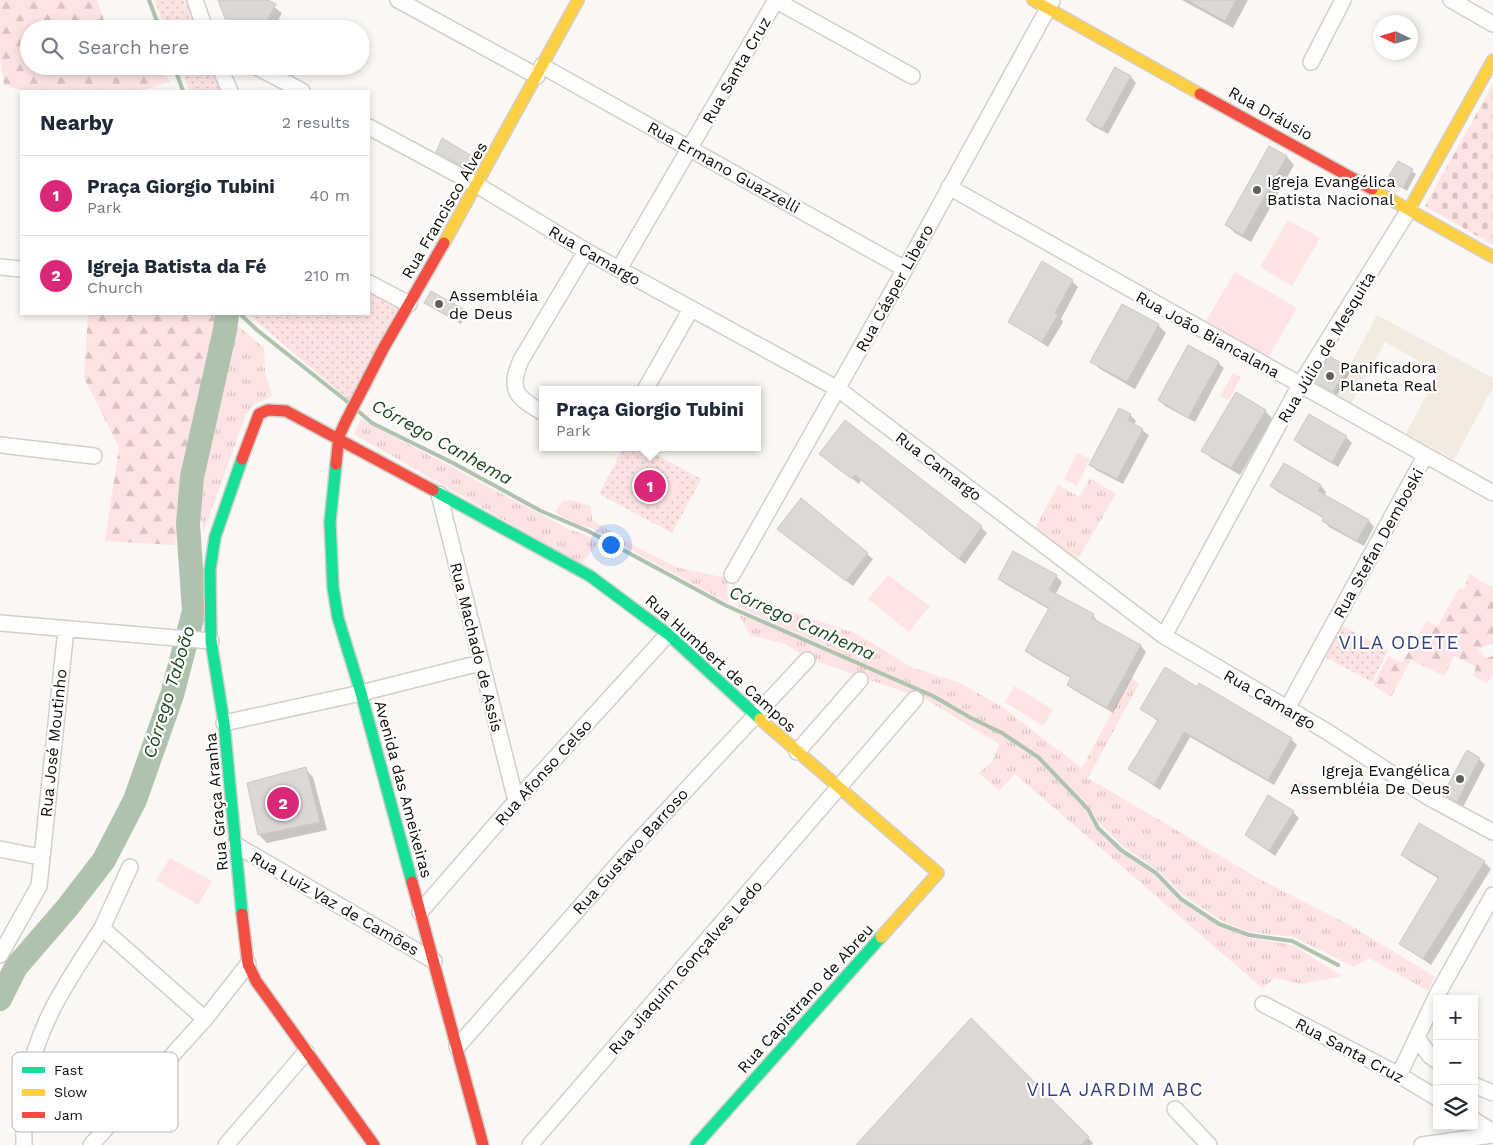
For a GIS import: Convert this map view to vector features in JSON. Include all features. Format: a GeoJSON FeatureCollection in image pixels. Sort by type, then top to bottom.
{"type":"FeatureCollection","features":[{"type":"Feature","properties":{"kind":"street"},"geometry":{"type":"LineString","coordinates":[[195,0],[202,20]]}},
{"type":"Feature","properties":{"kind":"street","name":"Rua Ermano Guazzelli"},"geometry":{"type":"LineString","coordinates":[[398,0],[691,149],[905,269]]}},
{"type":"Feature","properties":{"kind":"street","name":"Rua Francisco Alves"},"geometry":{"type":"LineString","coordinates":[[339,436],[383,349],[477,185],[578,0]]}},
{"type":"Feature","properties":{"kind":"street"},"geometry":{"type":"LineString","coordinates":[[776,0],[912,76]]}},
{"type":"Feature","properties":{"kind":"street","name":"Rua Santa Cruz"},"geometry":{"type":"LineString","coordinates":[[619,269],[691,149],[776,0]]}},
{"type":"Feature","properties":{"kind":"street","name":"Rua Dráusio"},"geometry":{"type":"LineString","coordinates":[[1033,0],[1050,4],[1493,257]]}},
{"type":"Feature","properties":{"kind":"street"},"geometry":{"type":"LineString","coordinates":[[1311,62],[1343,0]]}},
{"type":"Feature","properties":{"kind":"street"},"geometry":{"type":"LineString","coordinates":[[1451,0],[1493,24]]}},
{"type":"Feature","properties":{"kind":"street","name":"Rua Cásper Libero"},"geometry":{"type":"LineString","coordinates":[[732,575],[905,269],[1050,4]]}},
{"type":"Feature","properties":{"kind":"street","name":"Rua Júlio de Mesquita"},"geometry":{"type":"LineString","coordinates":[[1164,636],[1300,385],[1410,208],[1493,60]]}},
{"type":"Feature","properties":{"kind":"street"},"geometry":{"type":"LineString","coordinates":[[224,75],[230,90]]}},
{"type":"Feature","properties":{"kind":"street"},"geometry":{"type":"LineString","coordinates":[[272,75],[300,90]]}},
{"type":"Feature","properties":{"kind":"street","name":"Rua Camargo"},"geometry":{"type":"LineString","coordinates":[[370,128],[477,185],[586,251],[838,389],[1164,636],[1287,709],[1428,797],[1493,832]]}},
{"type":"Feature","properties":{"kind":"street","name":"Rua João Biancalana"},"geometry":{"type":"LineString","coordinates":[[950,187],[1493,494]]}},
{"type":"Feature","properties":{"kind":"street"},"geometry":{"type":"LineString","coordinates":[[539,410],[520,397],[514,384],[515,373],[586,251]]}},
{"type":"Feature","properties":{"kind":"street"},"geometry":{"type":"LineString","coordinates":[[0,267],[20,269]]}},
{"type":"Feature","properties":{"kind":"street"},"geometry":{"type":"LineString","coordinates":[[370,284],[409,304]]}},
{"type":"Feature","properties":{"kind":"street"},"geometry":{"type":"LineString","coordinates":[[647,386],[691,309]]}},
{"type":"Feature","properties":{"kind":"street","name":"Rua Humbert de Campos"},"geometry":{"type":"LineString","coordinates":[[254,423],[259,414],[268,410],[286,411],[339,436],[439,494],[590,576],[668,634],[754,714],[938,873]]}},
{"type":"Feature","properties":{"kind":"street","name":"Rua Graça Aranha"},"geometry":{"type":"LineString","coordinates":[[254,423],[215,537],[211,555],[209,641],[224,723],[248,964],[256,981],[374,1145]]}},
{"type":"Feature","properties":{"kind":"street","name":"Avenida das Ameixeiras"},"geometry":{"type":"LineString","coordinates":[[339,436],[330,522],[330,561],[338,618],[361,693],[483,1145]]}},
{"type":"Feature","properties":{"kind":"street"},"geometry":{"type":"LineString","coordinates":[[0,445],[94,456]]}},
{"type":"Feature","properties":{"kind":"street","name":"Rua Stefan Demboski"},"geometry":{"type":"LineString","coordinates":[[1287,709],[1425,456]]}},
{"type":"Feature","properties":{"kind":"street","name":"Rua Machado de Assis"},"geometry":{"type":"LineString","coordinates":[[439,494],[516,801]]}},
{"type":"Feature","properties":{"kind":"street"},"geometry":{"type":"LineString","coordinates":[[0,623],[209,641]]}},
{"type":"Feature","properties":{"kind":"street","name":"Rua José Moutinho"},"geometry":{"type":"LineString","coordinates":[[0,955],[39,886],[42,869],[40,857],[66,629]]}},
{"type":"Feature","properties":{"kind":"street","name":"Rua Afonso Celso"},"geometry":{"type":"LineString","coordinates":[[420,912],[516,801],[668,634]]}},
{"type":"Feature","properties":{"kind":"street","name":"Rua Gustavo Barroso"},"geometry":{"type":"LineString","coordinates":[[457,1047],[614,868],[754,714],[807,660]]}},
{"type":"Feature","properties":{"kind":"street"},"geometry":{"type":"LineString","coordinates":[[224,723],[361,693],[480,663]]}},
{"type":"Feature","properties":{"kind":"street"},"geometry":{"type":"LineString","coordinates":[[797,752],[860,680]]}},
{"type":"Feature","properties":{"kind":"street","name":"Rua Jiaquim Gonçalves Ledo"},"geometry":{"type":"LineString","coordinates":[[530,1145],[915,699]]}},
{"type":"Feature","properties":{"kind":"street","name":"Rua Luiz Vaz de Camões"},"geometry":{"type":"LineString","coordinates":[[236,845],[434,961]]}},
{"type":"Feature","properties":{"kind":"street"},"geometry":{"type":"LineString","coordinates":[[0,849],[40,857]]}},
{"type":"Feature","properties":{"kind":"street"},"geometry":{"type":"LineString","coordinates":[[36,1052],[42,1030],[56,999],[102,928],[130,866]]}},
{"type":"Feature","properties":{"kind":"street","name":"Rua Capistrano de Abreu"},"geometry":{"type":"LineString","coordinates":[[696,1145],[938,873]]}},
{"type":"Feature","properties":{"kind":"street"},"geometry":{"type":"LineString","coordinates":[[1398,1075],[1493,895]]}},
{"type":"Feature","properties":{"kind":"street"},"geometry":{"type":"LineString","coordinates":[[102,928],[204,1019]]}},
{"type":"Feature","properties":{"kind":"street"},"geometry":{"type":"LineString","coordinates":[[174,1052],[204,1019],[248,964]]}},
{"type":"Feature","properties":{"kind":"street","name":"Rua Santa Cruz"},"geometry":{"type":"LineString","coordinates":[[1263,1004],[1398,1075],[1433,1096]]}},
{"type":"Feature","properties":{"kind":"street"},"geometry":{"type":"LineString","coordinates":[[1416,1038],[1433,1058]]}},
{"type":"Feature","properties":{"kind":"street"},"geometry":{"type":"LineString","coordinates":[[226,1145],[306,1052]]}},
{"type":"Feature","properties":{"kind":"street"},"geometry":{"type":"LineString","coordinates":[[1478,1087],[1493,1093]]}},
{"type":"Feature","properties":{"kind":"street"},"geometry":{"type":"LineString","coordinates":[[1175,1109],[1209,1145]]}},
{"type":"Feature","properties":{"kind":"street"},"geometry":{"type":"LineString","coordinates":[[1478,1123],[1493,1133]]}},
{"type":"Feature","properties":{"kind":"street"},"geometry":{"type":"LineString","coordinates":[[24,1132],[24,1145]]}},
{"type":"Feature","properties":{"kind":"street"},"geometry":{"type":"LineString","coordinates":[[91,1145],[103,1132]]}},
{"type":"Feature","properties":{"kind":"street"},"geometry":{"type":"LineString","coordinates":[[1422,1145],[1493,1133]]}},
{"type":"Feature","properties":{"kind":"shaded area"},"geometry":{"type":"Polygon","coordinates":[[[1377,315],[1493,378],[1493,387],[1454,460],[1406,433],[1439,372],[1385,342],[1350,406],[1333,397],[1377,315]]]}},
{"type":"Feature","properties":{"kind":"green space"},"geometry":{"type":"Polygon","coordinates":[[[0,0],[97,0],[104,20],[20,20],[20,75],[166,75],[169,82],[143,90],[21,90],[4,85],[0,57],[0,0]]]}},
{"type":"Feature","properties":{"kind":"green space"},"geometry":{"type":"Polygon","coordinates":[[[154,0],[185,0],[194,20],[162,20],[154,0]]]}},
{"type":"Feature","properties":{"kind":"green space"},"geometry":{"type":"Polygon","coordinates":[[[184,75],[218,75],[224,90],[190,90],[184,75]]]}},
{"type":"Feature","properties":{"kind":"green space"},"geometry":{"type":"Polygon","coordinates":[[[1493,84],[1493,245],[1425,206],[1493,84]]]}},
{"type":"Feature","properties":{"kind":"green space"},"geometry":{"type":"Polygon","coordinates":[[[1288,220],[1320,238],[1292,286],[1260,267],[1288,220]]]}},
{"type":"Feature","properties":{"kind":"green space"},"geometry":{"type":"Polygon","coordinates":[[[1235,272],[1297,308],[1268,358],[1206,321],[1235,272]]]}},
{"type":"Feature","properties":{"kind":"green space"},"geometry":{"type":"Polygon","coordinates":[[[370,291],[404,309],[350,401],[249,315],[370,315],[370,291]]]}},
{"type":"Feature","properties":{"kind":"green space"},"geometry":{"type":"Polygon","coordinates":[[[88,315],[222,315],[222,328],[213,345],[183,488],[175,545],[105,541],[119,447],[84,378],[88,315]]]}},
{"type":"Feature","properties":{"kind":"green space"},"geometry":{"type":"Polygon","coordinates":[[[236,324],[264,348],[265,373],[272,396],[255,404],[246,414],[204,531],[200,516],[200,498],[204,459],[236,324]]]}},
{"type":"Feature","properties":{"kind":"green space"},"geometry":{"type":"Polygon","coordinates":[[[1233,373],[1241,377],[1229,400],[1220,396],[1233,373]]]}},
{"type":"Feature","properties":{"kind":"green space"},"geometry":{"type":"Polygon","coordinates":[[[361,419],[570,530],[587,535],[598,544],[581,564],[354,434],[361,419]]]}},
{"type":"Feature","properties":{"kind":"green space"},"geometry":{"type":"Polygon","coordinates":[[[622,451],[649,451],[701,479],[672,533],[599,494],[622,451]]]}},
{"type":"Feature","properties":{"kind":"green space"},"geometry":{"type":"Polygon","coordinates":[[[1077,453],[1090,459],[1077,486],[1064,479],[1077,453]]]}},
{"type":"Feature","properties":{"kind":"green space"},"geometry":{"type":"Polygon","coordinates":[[[642,465],[679,485],[668,508],[630,487],[642,465]]]}},
{"type":"Feature","properties":{"kind":"green space"},"geometry":{"type":"Polygon","coordinates":[[[1090,478],[1116,494],[1075,564],[1034,530],[1058,485],[1079,497],[1090,478]]]}},
{"type":"Feature","properties":{"kind":"green space"},"geometry":{"type":"Polygon","coordinates":[[[571,500],[591,506],[592,520],[644,551],[679,568],[727,578],[728,603],[591,528],[574,523],[555,512],[562,501],[571,500]]]}},
{"type":"Feature","properties":{"kind":"green space"},"geometry":{"type":"Polygon","coordinates":[[[1469,574],[1493,588],[1493,643],[1478,649],[1486,658],[1493,656],[1493,674],[1487,683],[1473,676],[1476,667],[1454,656],[1444,676],[1411,660],[1391,697],[1373,685],[1388,656],[1402,663],[1427,621],[1437,627],[1459,588],[1464,589],[1469,574]]]}},
{"type":"Feature","properties":{"kind":"green space"},"geometry":{"type":"Polygon","coordinates":[[[888,575],[930,606],[909,632],[868,599],[888,575]]]}},
{"type":"Feature","properties":{"kind":"green space"},"geometry":{"type":"Polygon","coordinates":[[[735,592],[857,634],[913,668],[958,682],[1002,707],[1082,768],[1131,677],[1139,684],[1088,778],[1263,881],[1353,927],[1435,977],[1428,991],[1369,958],[1354,967],[1294,937],[1250,932],[1224,922],[1184,896],[1160,872],[1124,847],[1100,824],[1089,806],[1038,754],[932,694],[738,607],[735,592]]]}},
{"type":"Feature","properties":{"kind":"green space"},"geometry":{"type":"Polygon","coordinates":[[[738,613],[932,697],[970,720],[1001,734],[1036,758],[1086,810],[1096,829],[1120,851],[1154,875],[1178,900],[1218,926],[1249,938],[1293,945],[1342,976],[1302,984],[1275,978],[1262,988],[1015,774],[999,791],[979,773],[992,762],[999,744],[927,700],[808,658],[785,644],[750,635],[738,613]]]}},
{"type":"Feature","properties":{"kind":"green space"},"geometry":{"type":"Polygon","coordinates":[[[1337,623],[1388,650],[1372,682],[1321,655],[1337,623]]]}},
{"type":"Feature","properties":{"kind":"green space"},"geometry":{"type":"Polygon","coordinates":[[[1015,686],[1053,710],[1043,726],[1005,702],[1015,686]]]}},
{"type":"Feature","properties":{"kind":"green space"},"geometry":{"type":"Polygon","coordinates":[[[1295,779],[1314,789],[1308,801],[1289,790],[1295,779]]]}},
{"type":"Feature","properties":{"kind":"green space"},"geometry":{"type":"Polygon","coordinates":[[[170,858],[212,881],[198,905],[156,880],[170,858]]]}},
{"type":"Feature","properties":{"kind":"building"},"geometry":{"type":"Polygon","coordinates":[[[218,0],[268,0],[276,4],[267,20],[226,20],[218,0]]]}},
{"type":"Feature","properties":{"kind":"building"},"geometry":{"type":"Polygon","coordinates":[[[1187,0],[1236,0],[1225,21],[1187,0]]]}},
{"type":"Feature","properties":{"kind":"building"},"geometry":{"type":"Polygon","coordinates":[[[1115,67],[1131,76],[1102,129],[1086,120],[1115,67]]]}},
{"type":"Feature","properties":{"kind":"building"},"geometry":{"type":"Polygon","coordinates":[[[442,138],[472,156],[465,168],[436,152],[442,138]]]}},
{"type":"Feature","properties":{"kind":"building","name":"Igreja Evangélica Batista Nacional"},"geometry":{"type":"Polygon","coordinates":[[[1269,146],[1287,156],[1243,235],[1225,225],[1269,146]]]}},
{"type":"Feature","properties":{"kind":"building"},"geometry":{"type":"Polygon","coordinates":[[[1398,161],[1413,169],[1403,188],[1387,179],[1398,161]]]}},
{"type":"Feature","properties":{"kind":"building"},"geometry":{"type":"Polygon","coordinates":[[[1042,261],[1073,280],[1055,313],[1058,315],[1042,342],[1008,322],[1042,261]]]}},
{"type":"Feature","properties":{"kind":"building","name":"Assembléia de Deus"},"geometry":{"type":"Polygon","coordinates":[[[431,291],[463,309],[457,321],[424,303],[431,291]]]}},
{"type":"Feature","properties":{"kind":"building"},"geometry":{"type":"Polygon","coordinates":[[[1122,304],[1159,324],[1127,382],[1090,362],[1122,304]]]}},
{"type":"Feature","properties":{"kind":"building"},"geometry":{"type":"Polygon","coordinates":[[[1188,345],[1219,362],[1188,418],[1158,400],[1188,345]]]}},
{"type":"Feature","properties":{"kind":"building","name":"Panificadora Planeta Real"},"geometry":{"type":"Polygon","coordinates":[[[1329,356],[1348,367],[1333,392],[1314,381],[1329,356]]]}},
{"type":"Feature","properties":{"kind":"building"},"geometry":{"type":"Polygon","coordinates":[[[1236,392],[1266,410],[1231,468],[1201,451],[1236,392]]]}},
{"type":"Feature","properties":{"kind":"building"},"geometry":{"type":"Polygon","coordinates":[[[1119,408],[1131,414],[1128,420],[1143,429],[1117,479],[1089,465],[1119,408]]]}},
{"type":"Feature","properties":{"kind":"building"},"geometry":{"type":"Polygon","coordinates":[[[1309,414],[1347,436],[1332,462],[1294,440],[1309,414]]]}},
{"type":"Feature","properties":{"kind":"building"},"geometry":{"type":"Polygon","coordinates":[[[845,420],[982,526],[959,559],[855,475],[852,479],[819,454],[845,420]]]}},
{"type":"Feature","properties":{"kind":"building"},"geometry":{"type":"Polygon","coordinates":[[[1284,463],[1321,485],[1318,491],[1369,520],[1357,541],[1322,521],[1324,518],[1270,486],[1284,463]]]}},
{"type":"Feature","properties":{"kind":"building"},"geometry":{"type":"Polygon","coordinates":[[[801,498],[868,553],[846,581],[777,529],[801,498]]]}},
{"type":"Feature","properties":{"kind":"building"},"geometry":{"type":"Polygon","coordinates":[[[1013,551],[1057,575],[1049,590],[1094,614],[1092,618],[1141,645],[1107,708],[1067,685],[1071,677],[1025,651],[1049,608],[998,579],[1013,551]]]}},
{"type":"Feature","properties":{"kind":"building"},"geometry":{"type":"Polygon","coordinates":[[[1165,667],[1197,687],[1199,683],[1292,738],[1268,780],[1184,732],[1154,785],[1128,769],[1158,720],[1140,709],[1165,667]]]}},
{"type":"Feature","properties":{"kind":"building","name":"Igreja Evangélica Assembléia De Deus"},"geometry":{"type":"Polygon","coordinates":[[[1467,750],[1480,758],[1457,802],[1443,794],[1467,750]]]}},
{"type":"Feature","properties":{"kind":"building"},"geometry":{"type":"Polygon","coordinates":[[[306,767],[320,822],[258,835],[247,783],[306,767]]]}},
{"type":"Feature","properties":{"kind":"building"},"geometry":{"type":"Polygon","coordinates":[[[1268,795],[1294,811],[1269,851],[1245,835],[1268,795]]]}},
{"type":"Feature","properties":{"kind":"building"},"geometry":{"type":"Polygon","coordinates":[[[1419,823],[1485,861],[1423,959],[1399,944],[1439,877],[1401,855],[1419,823]]]}},
{"type":"Feature","properties":{"kind":"building"},"geometry":{"type":"Polygon","coordinates":[[[971,1018],[1089,1137],[1081,1145],[856,1145],[971,1018]]]}},
{"type":"Feature","properties":{"kind":"waterway","name":"Córrego Taboão"},"geometry":{"type":"LineString","coordinates":[[149,0],[157,20]]}},
{"type":"Feature","properties":{"kind":"waterway","name":"Córrego Taboão"},"geometry":{"type":"LineString","coordinates":[[177,75],[183,90]]}},
{"type":"Feature","properties":{"kind":"waterway","name":"Córrego Taboão"},"geometry":{"type":"LineString","coordinates":[[0,999],[16,967],[67,908],[104,860],[135,800],[172,695],[194,611],[188,524],[192,477],[227,315]]}},
{"type":"Feature","properties":{"kind":"waterway","name":"Córrego Canhema"},"geometry":{"type":"LineString","coordinates":[[241,315],[257,330],[349,403]]}},
{"type":"Feature","properties":{"kind":"waterway","name":"Córrego Canhema"},"geometry":{"type":"LineString","coordinates":[[358,411],[372,423],[453,463],[541,511],[588,531],[727,606],[933,696],[1002,733],[1038,757],[1088,809],[1098,828],[1121,850],[1156,873],[1181,899],[1219,924],[1249,935],[1292,941],[1338,965]]}},
{"type":"Feature","properties":{"kind":"traffic: fast"},"geometry":{"type":"LineString","coordinates":[[242,459],[215,537],[210,570],[211,641],[224,723],[242,914]]}},
{"type":"Feature","properties":{"kind":"traffic: fast"},"geometry":{"type":"LineString","coordinates":[[336,464],[330,522],[333,588],[338,618],[361,693],[412,882]]}},
{"type":"Feature","properties":{"kind":"traffic: fast"},"geometry":{"type":"LineString","coordinates":[[433,490],[590,576],[668,634],[760,719]]}},
{"type":"Feature","properties":{"kind":"traffic: fast"},"geometry":{"type":"LineString","coordinates":[[696,1145],[881,937]]}},
{"type":"Feature","properties":{"kind":"traffic: slow"},"geometry":{"type":"LineString","coordinates":[[444,243],[578,0]]}},
{"type":"Feature","properties":{"kind":"traffic: slow"},"geometry":{"type":"LineString","coordinates":[[1033,0],[1200,94]]}},
{"type":"Feature","properties":{"kind":"traffic: slow"},"geometry":{"type":"LineString","coordinates":[[1410,208],[1493,60]]}},
{"type":"Feature","properties":{"kind":"traffic: slow"},"geometry":{"type":"LineString","coordinates":[[1372,189],[1493,257]]}},
{"type":"Feature","properties":{"kind":"traffic: slow"},"geometry":{"type":"LineString","coordinates":[[760,719],[938,873],[881,937]]}},
{"type":"Feature","properties":{"kind":"traffic: jam"},"geometry":{"type":"LineString","coordinates":[[1200,94],[1372,189]]}},
{"type":"Feature","properties":{"kind":"traffic: jam"},"geometry":{"type":"LineString","coordinates":[[336,464],[339,436],[346,421],[383,349],[444,243]]}},
{"type":"Feature","properties":{"kind":"traffic: jam"},"geometry":{"type":"LineString","coordinates":[[242,459],[259,414],[268,410],[286,411],[433,490]]}},
{"type":"Feature","properties":{"kind":"traffic: jam"},"geometry":{"type":"LineString","coordinates":[[412,882],[483,1145]]}},
{"type":"Feature","properties":{"kind":"traffic: jam"},"geometry":{"type":"LineString","coordinates":[[242,914],[248,964],[256,981],[374,1145]]}},
{"type":"Feature","properties":{"kind":"place","name":"Igreja Evangélica Batista Nacional"},"geometry":{"type":"Point","coordinates":[1257,190]}},
{"type":"Feature","properties":{"kind":"place","name":"Assembléia de Deus"},"geometry":{"type":"Point","coordinates":[439,304]}},
{"type":"Feature","properties":{"kind":"place","name":"Panificadora Planeta Real"},"geometry":{"type":"Point","coordinates":[1330,376]}},
{"type":"Feature","properties":{"kind":"place","name":"Praça Giorgio Tubini"},"geometry":{"type":"Point","coordinates":[650,486]}},
{"type":"Feature","properties":{"kind":"place","name":"Igreja Evangélica Assembléia De Deus"},"geometry":{"type":"Point","coordinates":[1460,779]}},
{"type":"Feature","properties":{"kind":"place","name":"Igreja Batista da Fé"},"geometry":{"type":"Point","coordinates":[283,803]}},
{"type":"Feature","properties":{"kind":"district","name":"VILA ODETE"},"geometry":{"type":"Point","coordinates":[1399,642]}},
{"type":"Feature","properties":{"kind":"district","name":"VILA JARDIM ABC"},"geometry":{"type":"Point","coordinates":[1115,1089]}}]}
